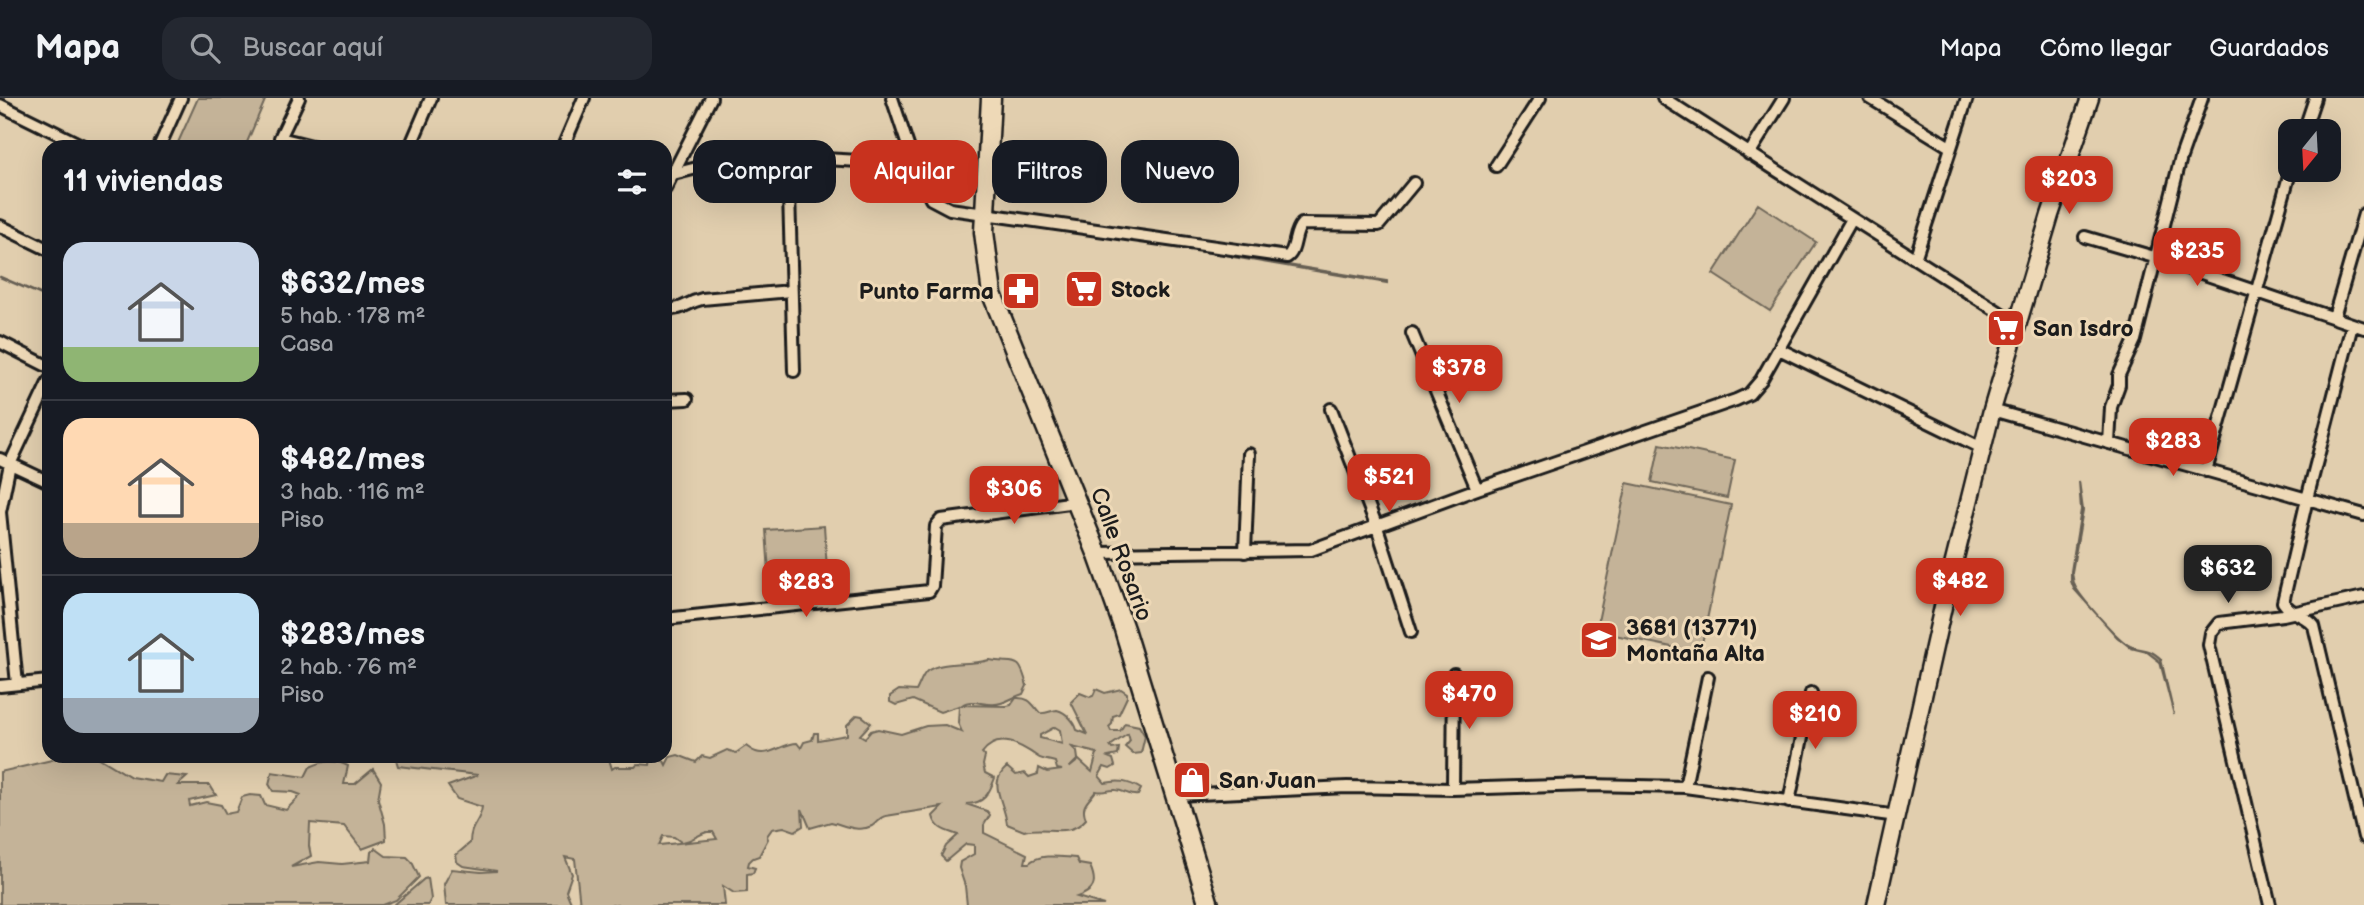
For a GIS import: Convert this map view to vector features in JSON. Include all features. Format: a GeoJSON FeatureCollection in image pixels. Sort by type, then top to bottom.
{"type":"FeatureCollection","features":[{"type":"Feature","properties":{"kind":"main road","name":"Calle Rosario"},"geometry":{"type":"LineString","coordinates":[[991,98],[985,215],[986,253],[994,301],[1097,553],[1124,629],[1209,905]]}},
{"type":"Feature","properties":{"kind":"street"},"geometry":{"type":"LineString","coordinates":[[162,140],[181,98]]}},
{"type":"Feature","properties":{"kind":"street"},"geometry":{"type":"LineString","coordinates":[[288,140],[280,138],[299,98]]}},
{"type":"Feature","properties":{"kind":"street"},"geometry":{"type":"LineString","coordinates":[[413,140],[431,98]]}},
{"type":"Feature","properties":{"kind":"street"},"geometry":{"type":"LineString","coordinates":[[566,140],[584,98]]}},
{"type":"Feature","properties":{"kind":"street"},"geometry":{"type":"LineString","coordinates":[[673,174],[711,98]]}},
{"type":"Feature","properties":{"kind":"street"},"geometry":{"type":"LineString","coordinates":[[892,98],[906,140]]}},
{"type":"Feature","properties":{"kind":"street"},"geometry":{"type":"LineString","coordinates":[[1496,166],[1540,98]]}},
{"type":"Feature","properties":{"kind":"street"},"geometry":{"type":"LineString","coordinates":[[1663,98],[2016,323]]}},
{"type":"Feature","properties":{"kind":"street"},"geometry":{"type":"LineString","coordinates":[[1749,154],[1784,98]]}},
{"type":"Feature","properties":{"kind":"street"},"geometry":{"type":"LineString","coordinates":[[1870,98],[1950,147]]}},
{"type":"Feature","properties":{"kind":"street"},"geometry":{"type":"LineString","coordinates":[[1915,259],[1967,98]]}},
{"type":"Feature","properties":{"kind":"street"},"geometry":{"type":"LineString","coordinates":[[1876,905],[1898,817],[1942,611],[1992,410],[2016,323],[2090,98]]}},
{"type":"Feature","properties":{"kind":"street"},"geometry":{"type":"LineString","coordinates":[[2109,443],[2111,407],[2119,385],[2121,368],[2135,340],[2181,157],[2202,98]]}},
{"type":"Feature","properties":{"kind":"street"},"geometry":{"type":"LineString","coordinates":[[2308,119],[2315,98]]}},
{"type":"Feature","properties":{"kind":"street"},"geometry":{"type":"LineString","coordinates":[[0,105],[71,140]]}},
{"type":"Feature","properties":{"kind":"street"},"geometry":{"type":"LineString","coordinates":[[685,154],[693,167]]}},
{"type":"Feature","properties":{"kind":"street"},"geometry":{"type":"LineString","coordinates":[[673,174],[693,169]]}},
{"type":"Feature","properties":{"kind":"street"},"geometry":{"type":"LineString","coordinates":[[2206,471],[2287,182]]}},
{"type":"Feature","properties":{"kind":"street"},"geometry":{"type":"LineString","coordinates":[[937,203],[985,215],[1287,257],[1292,252],[1298,227],[1302,224],[1379,225],[1414,183]]}},
{"type":"Feature","properties":{"kind":"street"},"geometry":{"type":"LineString","coordinates":[[789,203],[794,371]]}},
{"type":"Feature","properties":{"kind":"street"},"geometry":{"type":"LineString","coordinates":[[2334,317],[2364,214]]}},
{"type":"Feature","properties":{"kind":"street"},"geometry":{"type":"LineString","coordinates":[[1097,553],[1311,550],[1477,489],[1736,400],[1755,389],[1852,219]]}},
{"type":"Feature","properties":{"kind":"street"},"geometry":{"type":"LineString","coordinates":[[0,226],[42,247]]}},
{"type":"Feature","properties":{"kind":"street"},"geometry":{"type":"LineString","coordinates":[[2085,237],[2154,257],[2364,328]]}},
{"type":"Feature","properties":{"kind":"street"},"geometry":{"type":"LineString","coordinates":[[672,309],[680,310],[702,299],[791,291]]}},
{"type":"Feature","properties":{"kind":"street"},"geometry":{"type":"LineString","coordinates":[[2352,325],[2283,602],[2290,612],[2304,616],[2314,626],[2364,837]]}},
{"type":"Feature","properties":{"kind":"street"},"geometry":{"type":"LineString","coordinates":[[1412,333],[1477,489]]}},
{"type":"Feature","properties":{"kind":"street"},"geometry":{"type":"LineString","coordinates":[[0,342],[42,363]]}},
{"type":"Feature","properties":{"kind":"street"},"geometry":{"type":"LineString","coordinates":[[1779,349],[1982,448]]}},
{"type":"Feature","properties":{"kind":"street"},"geometry":{"type":"LineString","coordinates":[[17,684],[0,527],[5,462],[42,394]]}},
{"type":"Feature","properties":{"kind":"street"},"geometry":{"type":"LineString","coordinates":[[672,400],[687,399]]}},
{"type":"Feature","properties":{"kind":"street"},"geometry":{"type":"LineString","coordinates":[[1331,409],[1377,527],[1411,632]]}},
{"type":"Feature","properties":{"kind":"street"},"geometry":{"type":"LineString","coordinates":[[1992,410],[2364,515]]}},
{"type":"Feature","properties":{"kind":"street"},"geometry":{"type":"LineString","coordinates":[[1245,552],[1249,454]]}},
{"type":"Feature","properties":{"kind":"street"},"geometry":{"type":"LineString","coordinates":[[5,462],[42,479]]}},
{"type":"Feature","properties":{"kind":"street"},"geometry":{"type":"LineString","coordinates":[[672,618],[929,592],[932,586],[936,526],[941,520],[1077,502]]}},
{"type":"Feature","properties":{"kind":"street"},"geometry":{"type":"LineString","coordinates":[[2270,905],[2209,645],[2211,633],[2219,622],[2270,617],[2364,597]]}},
{"type":"Feature","properties":{"kind":"street"},"geometry":{"type":"LineString","coordinates":[[1453,789],[1454,674]]}},
{"type":"Feature","properties":{"kind":"street"},"geometry":{"type":"LineString","coordinates":[[1685,787],[1708,677]]}},
{"type":"Feature","properties":{"kind":"street"},"geometry":{"type":"LineString","coordinates":[[0,685],[42,682]]}},
{"type":"Feature","properties":{"kind":"street"},"geometry":{"type":"LineString","coordinates":[[1788,802],[1811,693]]}},
{"type":"Feature","properties":{"kind":"street"},"geometry":{"type":"LineString","coordinates":[[1176,795],[1314,787],[1685,787],[1898,817]]}},
{"type":"Feature","properties":{"kind":"shaded area"},"geometry":{"type":"Polygon","coordinates":[[[198,98],[266,98],[248,140],[179,140],[198,98]]]}},
{"type":"Feature","properties":{"kind":"shaded area"},"geometry":{"type":"Polygon","coordinates":[[[1758,204],[1816,242],[1770,311],[1713,274],[1758,204]]]}},
{"type":"Feature","properties":{"kind":"shaded area"},"geometry":{"type":"Polygon","coordinates":[[[1232,257],[1387,281],[1387,283],[1232,257]]]}},
{"type":"Feature","properties":{"kind":"shaded area"},"geometry":{"type":"Polygon","coordinates":[[[1660,444],[1735,460],[1727,498],[1652,482],[1660,444]]]}},
{"type":"Feature","properties":{"kind":"shaded area"},"geometry":{"type":"Polygon","coordinates":[[[2079,481],[2083,510],[2072,572],[2075,586],[2093,610],[2125,642],[2134,648],[2152,652],[2161,659],[2174,715],[2160,662],[2147,652],[2131,648],[2117,637],[2074,589],[2071,571],[2081,510],[2079,481]]]}},
{"type":"Feature","properties":{"kind":"shaded area"},"geometry":{"type":"Polygon","coordinates":[[[1627,483],[1731,505],[1700,653],[1596,631],[1627,483]]]}},
{"type":"Feature","properties":{"kind":"shaded area"},"geometry":{"type":"Polygon","coordinates":[[[824,526],[829,597],[771,601],[766,530],[824,526]]]}},
{"type":"Feature","properties":{"kind":"shaded area"},"geometry":{"type":"Polygon","coordinates":[[[989,660],[1019,665],[1027,686],[1023,694],[996,704],[971,702],[962,705],[1007,706],[1016,698],[1025,699],[1040,713],[1057,710],[1064,713],[1077,730],[1087,734],[1071,702],[1080,693],[1093,696],[1096,689],[1105,693],[1121,689],[1127,693],[1119,714],[1113,716],[1109,727],[1111,731],[1120,731],[1125,723],[1139,726],[1145,736],[1141,753],[1133,754],[1125,747],[1130,741],[1128,734],[1110,746],[1112,749],[1119,748],[1118,755],[1108,757],[1113,759],[1115,766],[1110,769],[1104,767],[1099,776],[1105,783],[1123,782],[1136,786],[1141,789],[1138,795],[1117,790],[1096,791],[1086,804],[1086,819],[1079,825],[1065,830],[1024,831],[1007,824],[997,786],[1001,773],[1007,767],[1016,775],[1025,773],[1029,777],[1038,774],[1039,768],[1047,772],[1062,770],[1057,769],[1055,762],[1002,741],[988,746],[982,753],[985,756],[985,773],[995,778],[988,793],[982,800],[966,804],[987,811],[990,815],[984,825],[984,833],[1027,854],[1025,863],[1039,858],[1057,857],[1076,858],[1079,864],[1090,866],[1094,878],[1093,886],[1077,897],[1104,905],[967,905],[959,868],[960,862],[974,854],[974,845],[966,844],[946,861],[941,856],[946,846],[958,835],[943,829],[935,821],[933,816],[942,807],[886,816],[872,826],[861,829],[831,822],[810,828],[802,809],[803,826],[795,831],[784,827],[772,829],[759,856],[749,862],[748,866],[755,868],[753,873],[747,874],[747,892],[734,893],[723,886],[725,905],[580,905],[575,859],[565,857],[572,874],[566,891],[572,905],[446,905],[444,884],[452,869],[497,871],[463,866],[457,862],[456,855],[470,843],[482,807],[457,799],[448,786],[478,775],[398,766],[397,763],[610,763],[612,769],[650,763],[666,765],[672,763],[672,756],[678,755],[696,762],[702,756],[710,758],[727,750],[736,753],[746,746],[761,753],[797,743],[801,748],[804,742],[812,740],[814,733],[818,733],[818,740],[847,735],[847,725],[857,715],[871,723],[860,735],[865,738],[871,731],[878,729],[901,734],[926,726],[945,725],[962,732],[958,723],[959,706],[940,712],[913,700],[896,705],[890,702],[890,696],[899,690],[916,691],[927,671],[949,664],[989,660]],[[1055,727],[1040,735],[1040,738],[1062,744],[1060,730],[1055,727]],[[1072,747],[1077,752],[1078,759],[1069,768],[1079,760],[1092,772],[1097,753],[1072,747]],[[713,832],[681,842],[674,837],[663,836],[659,845],[717,839],[713,832]]]}},
{"type":"Feature","properties":{"kind":"shaded area"},"geometry":{"type":"Polygon","coordinates":[[[42,762],[108,763],[131,777],[161,782],[165,775],[187,777],[178,785],[210,785],[216,795],[189,801],[190,806],[206,802],[221,805],[226,814],[236,812],[242,797],[250,795],[261,796],[265,805],[286,810],[301,795],[273,791],[269,784],[272,772],[305,777],[310,767],[321,763],[338,763],[348,766],[344,784],[355,784],[373,769],[381,782],[378,799],[386,840],[362,849],[344,826],[310,823],[311,856],[291,867],[319,862],[342,864],[370,861],[371,852],[375,848],[386,856],[407,857],[419,877],[396,900],[383,905],[0,905],[0,772],[42,762]]]}},
{"type":"Feature","properties":{"kind":"shaded area"},"geometry":{"type":"Polygon","coordinates":[[[428,878],[431,899],[428,905],[394,905],[424,879],[428,878]]]}},
{"type":"Feature","properties":{"kind":"waterway"},"geometry":{"type":"LineString","coordinates":[[0,277],[42,295]]}},
{"type":"Feature","properties":{"kind":"place","name":"Stock"},"geometry":{"type":"Point","coordinates":[1084,289]}},
{"type":"Feature","properties":{"kind":"place","name":"Punto Farma"},"geometry":{"type":"Point","coordinates":[1021,291]}},
{"type":"Feature","properties":{"kind":"place","name":"San Isdro"},"geometry":{"type":"Point","coordinates":[2006,328]}},
{"type":"Feature","properties":{"kind":"place","name":"3681 (13771) Montaña Alta"},"geometry":{"type":"Point","coordinates":[1599,640]}},
{"type":"Feature","properties":{"kind":"place","name":"San Juan"},"geometry":{"type":"Point","coordinates":[1192,780]}}]}
